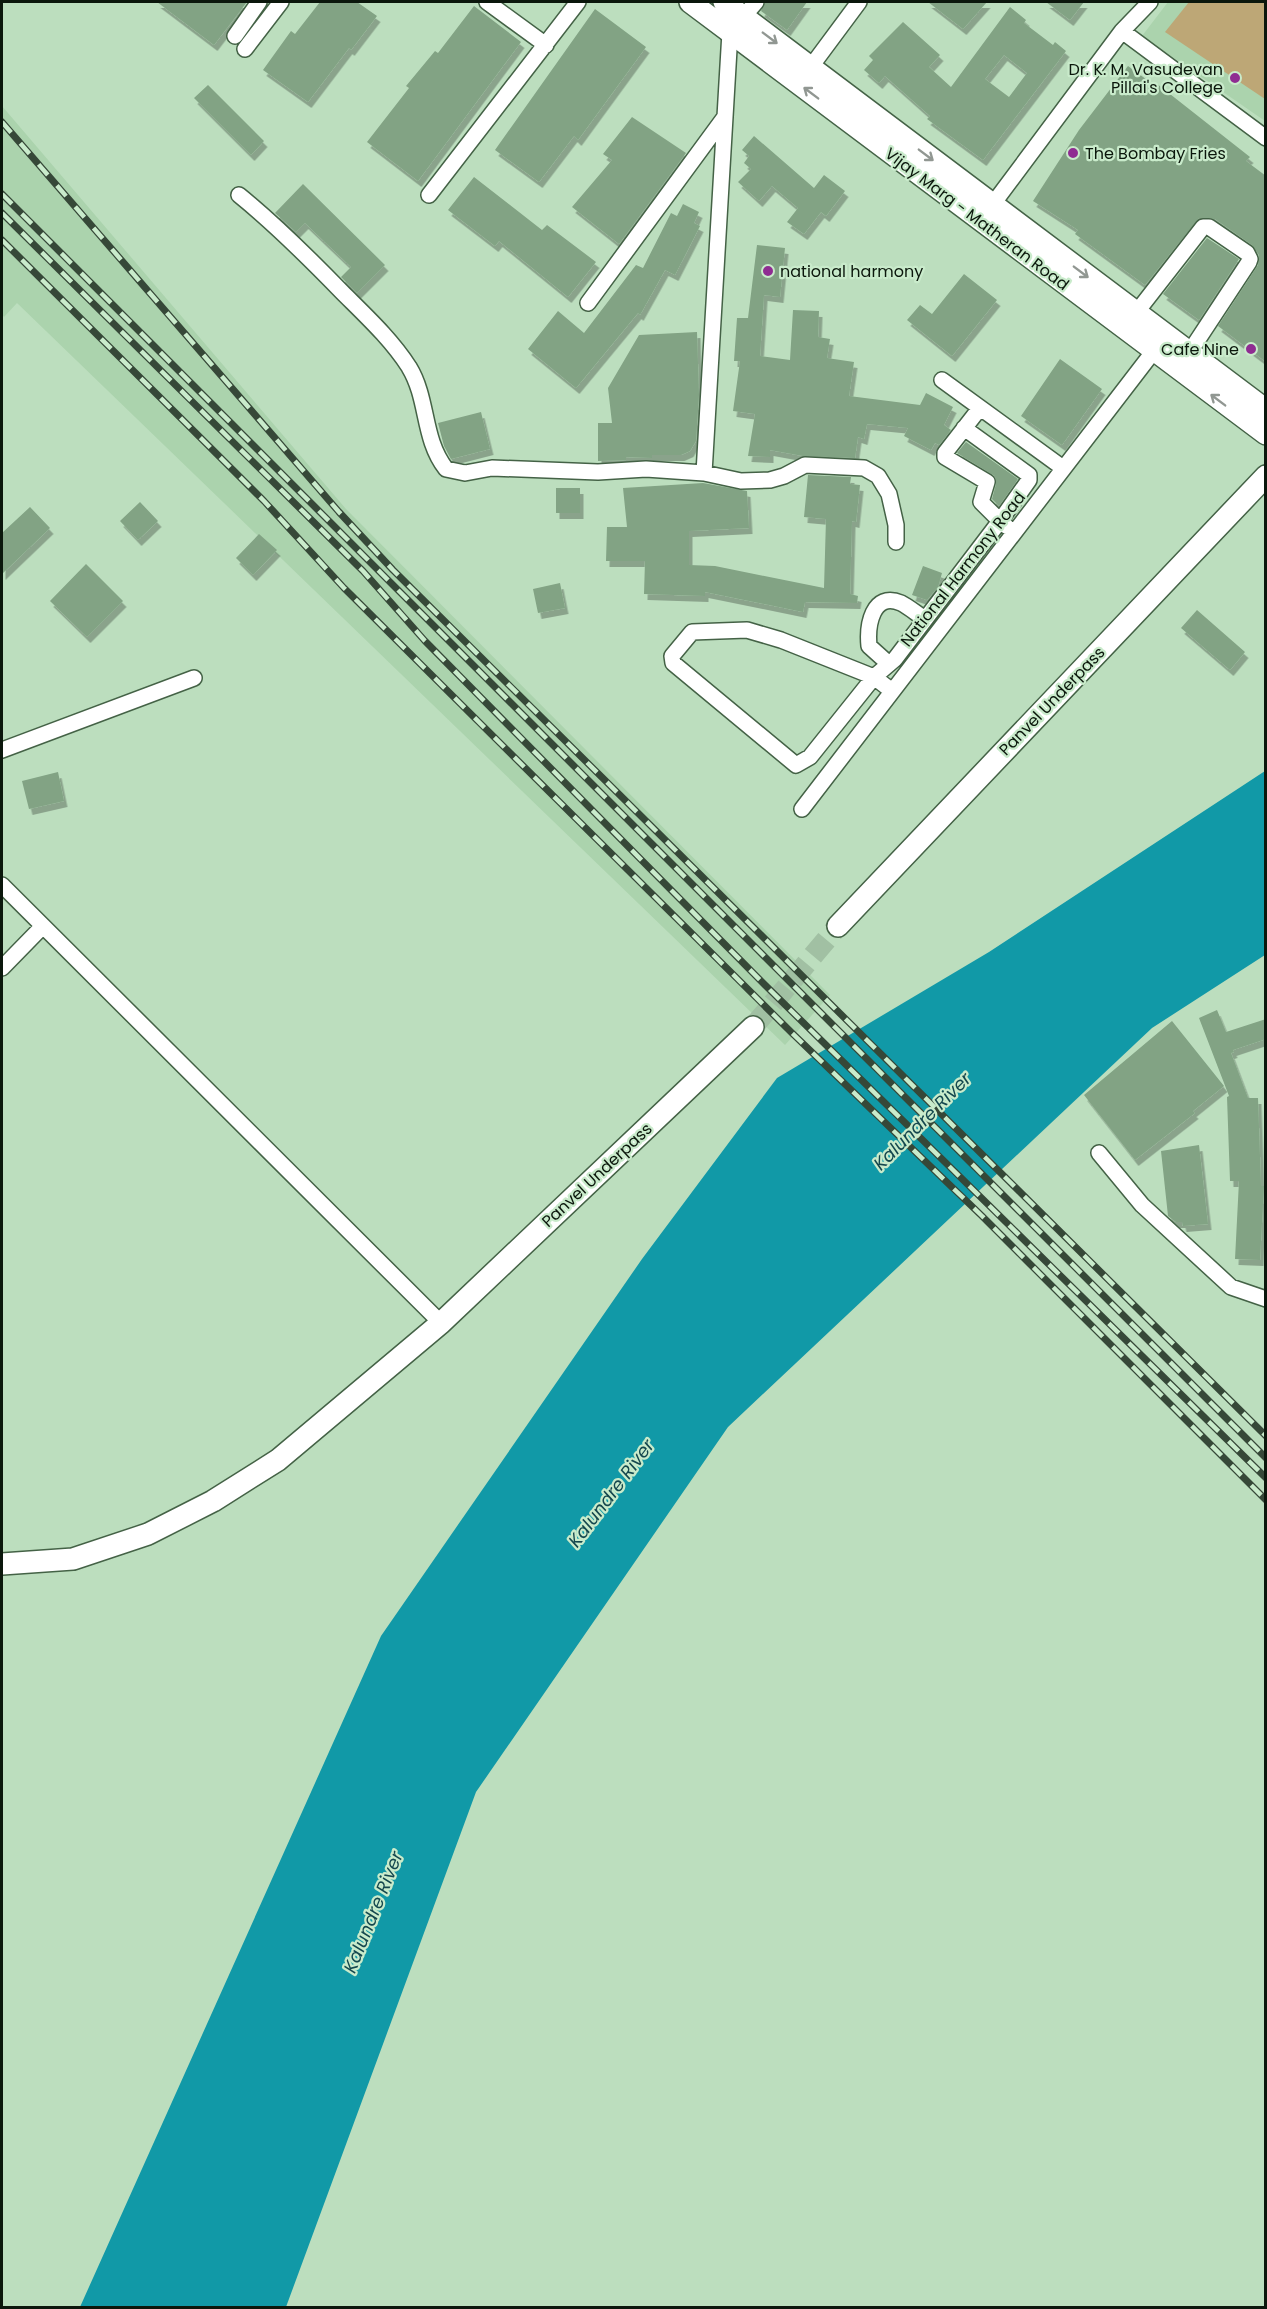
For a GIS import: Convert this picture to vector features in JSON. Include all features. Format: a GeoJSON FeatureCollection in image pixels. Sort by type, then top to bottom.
{"type":"FeatureCollection","features":[{"type":"Feature","properties":{"kind":"main road","name":"Vijay Marg - Matheran Road"},"geometry":{"type":"LineString","coordinates":[[690,2],[730,12],[810,68],[853,112]]}},
{"type":"Feature","properties":{"kind":"main road","name":"Vijay Marg - Matheran Road"},"geometry":{"type":"LineString","coordinates":[[730,12],[853,112],[986,213],[1154,352],[1266,434]]}},
{"type":"Feature","properties":{"kind":"main road","name":"Vijay Marg - Matheran Road"},"geometry":{"type":"LineString","coordinates":[[986,213],[1136,313],[1266,410]]}},
{"type":"Feature","properties":{"kind":"main road","name":"Panvel Underpass"},"geometry":{"type":"LineString","coordinates":[[838,926],[1266,476]]}},
{"type":"Feature","properties":{"kind":"main road","name":"Panvel Underpass"},"geometry":{"type":"LineString","coordinates":[[2,1564],[73,1558],[148,1534],[213,1501],[278,1460],[441,1323],[753,1027]]}},
{"type":"Feature","properties":{"kind":"street"},"geometry":{"type":"LineString","coordinates":[[235,36],[259,2]]}},
{"type":"Feature","properties":{"kind":"street"},"geometry":{"type":"LineString","coordinates":[[244,49],[281,2]]}},
{"type":"Feature","properties":{"kind":"street"},"geometry":{"type":"LineString","coordinates":[[487,2],[546,45]]}},
{"type":"Feature","properties":{"kind":"street"},"geometry":{"type":"LineString","coordinates":[[429,195],[578,2]]}},
{"type":"Feature","properties":{"kind":"street"},"geometry":{"type":"LineString","coordinates":[[810,68],[859,2]]}},
{"type":"Feature","properties":{"kind":"street"},"geometry":{"type":"LineString","coordinates":[[986,213],[1122,31],[1150,2]]}},
{"type":"Feature","properties":{"kind":"street"},"geometry":{"type":"LineString","coordinates":[[704,472],[730,12]]}},
{"type":"Feature","properties":{"kind":"street"},"geometry":{"type":"LineString","coordinates":[[1122,31],[1266,138]]}},
{"type":"Feature","properties":{"kind":"street"},"geometry":{"type":"LineString","coordinates":[[588,303],[723,118]]}},
{"type":"Feature","properties":{"kind":"street"},"geometry":{"type":"LineString","coordinates":[[240,195],[284,231],[386,337],[410,369],[423,404],[434,454],[446,470],[465,472],[492,468],[598,472],[646,469],[704,472],[741,481],[777,478],[805,465],[864,468],[878,476],[889,494],[896,525],[896,542]]}},
{"type":"Feature","properties":{"kind":"street"},"geometry":{"type":"LineString","coordinates":[[1136,313],[1203,227],[1209,227],[1247,253],[1249,262],[1189,353]]}},
{"type":"Feature","properties":{"kind":"street","name":"National Harmony Road"},"geometry":{"type":"LineString","coordinates":[[802,809],[1154,352]]}},
{"type":"Feature","properties":{"kind":"street"},"geometry":{"type":"LineString","coordinates":[[942,380],[1064,468]]}},
{"type":"Feature","properties":{"kind":"street"},"geometry":{"type":"LineString","coordinates":[[980,408],[945,457],[987,482],[981,502],[1015,532]]}},
{"type":"Feature","properties":{"kind":"street"},"geometry":{"type":"LineString","coordinates":[[892,691],[874,677],[781,640],[747,630],[692,632],[672,656],[673,663],[796,765],[810,757],[874,677],[889,664],[925,619],[1029,480],[1029,475],[964,428]]}},
{"type":"Feature","properties":{"kind":"street"},"geometry":{"type":"LineString","coordinates":[[889,664],[869,646],[870,616],[882,602],[888,600],[901,603],[925,619]]}},
{"type":"Feature","properties":{"kind":"street"},"geometry":{"type":"LineString","coordinates":[[2,750],[194,678]]}},
{"type":"Feature","properties":{"kind":"street"},"geometry":{"type":"LineString","coordinates":[[810,757],[830,772]]}},
{"type":"Feature","properties":{"kind":"street"},"geometry":{"type":"LineString","coordinates":[[2,885],[441,1323]]}},
{"type":"Feature","properties":{"kind":"street"},"geometry":{"type":"LineString","coordinates":[[2,968],[42,926]]}},
{"type":"Feature","properties":{"kind":"street"},"geometry":{"type":"LineString","coordinates":[[1099,1153],[1142,1205],[1231,1287],[1266,1299]]}},
{"type":"Feature","properties":{"kind":"shaded area","name":"Dr. K. M. Vasudevan Pillai's College"},"geometry":{"type":"Polygon","coordinates":[[[1168,2],[1265,2],[1265,121],[1142,36],[1168,2]]]}},
{"type":"Feature","properties":{"kind":"shaded area","name":"Dr. K. M. Vasudevan Pillai's College"},"geometry":{"type":"Polygon","coordinates":[[[1189,2],[1265,2],[1265,99],[1165,32],[1189,2]]]}},
{"type":"Feature","properties":{"kind":"shaded area"},"geometry":{"type":"Polygon","coordinates":[[[2,106],[346,509],[830,995],[785,1045],[17,303],[4,317],[2,314],[2,106]]]}},
{"type":"Feature","properties":{"kind":"water","name":"Kalundre River"},"geometry":{"type":"Polygon","coordinates":[[[1265,771],[1265,955],[1152,1028],[728,1427],[476,1792],[286,2307],[80,2307],[381,1636],[642,1259],[777,1078],[989,952],[1265,771]]]}},
{"type":"Feature","properties":{"kind":"building"},"geometry":{"type":"Polygon","coordinates":[[[157,2],[247,2],[214,45],[157,2]]]}},
{"type":"Feature","properties":{"kind":"building"},"geometry":{"type":"Polygon","coordinates":[[[320,2],[357,2],[377,16],[351,50],[349,48],[308,102],[263,70],[291,31],[295,34],[320,2]]]}},
{"type":"Feature","properties":{"kind":"building"},"geometry":{"type":"Polygon","coordinates":[[[765,2],[807,2],[787,30],[761,11],[765,2]]]}},
{"type":"Feature","properties":{"kind":"building"},"geometry":{"type":"Polygon","coordinates":[[[928,2],[987,2],[963,29],[928,2]]]}},
{"type":"Feature","properties":{"kind":"building"},"geometry":{"type":"Polygon","coordinates":[[[1046,2],[1084,2],[1070,20],[1046,2]]]}},
{"type":"Feature","properties":{"kind":"building"},"geometry":{"type":"Polygon","coordinates":[[[474,6],[521,42],[418,181],[367,142],[409,88],[406,86],[435,51],[438,53],[474,6]]]}},
{"type":"Feature","properties":{"kind":"building"},"geometry":{"type":"Polygon","coordinates":[[[1010,7],[1026,20],[1024,23],[1053,45],[1055,42],[1066,51],[983,160],[927,119],[930,116],[885,76],[879,83],[864,70],[873,60],[869,56],[903,22],[940,55],[929,67],[951,87],[1010,7]],[[1004,55],[985,79],[1009,97],[1027,73],[1004,55]]]}},
{"type":"Feature","properties":{"kind":"building"},"geometry":{"type":"Polygon","coordinates":[[[595,9],[646,47],[578,140],[574,136],[539,182],[495,150],[595,9]]]}},
{"type":"Feature","properties":{"kind":"building"},"geometry":{"type":"Polygon","coordinates":[[[1128,66],[1154,85],[1156,83],[1250,157],[1246,161],[1266,176],[1266,362],[1218,326],[1258,265],[1259,255],[1252,245],[1215,219],[1199,218],[1145,285],[1075,234],[1078,230],[1033,201],[1079,130],[1128,66]]]}},
{"type":"Feature","properties":{"kind":"building"},"geometry":{"type":"Polygon","coordinates":[[[208,85],[264,141],[251,155],[194,98],[208,85]]]}},
{"type":"Feature","properties":{"kind":"building"},"geometry":{"type":"Polygon","coordinates":[[[632,117],[686,153],[619,244],[572,207],[612,160],[603,154],[632,117]]]}},
{"type":"Feature","properties":{"kind":"building"},"geometry":{"type":"Polygon","coordinates":[[[754,136],[814,188],[824,175],[845,191],[826,216],[821,212],[804,234],[787,222],[798,208],[772,186],[759,201],[738,182],[751,169],[744,163],[749,156],[742,150],[754,136]]]}},
{"type":"Feature","properties":{"kind":"building"},"geometry":{"type":"Polygon","coordinates":[[[474,177],[542,230],[547,225],[596,262],[568,297],[499,241],[495,246],[448,210],[474,177]]]}},
{"type":"Feature","properties":{"kind":"building"},"geometry":{"type":"Polygon","coordinates":[[[303,184],[385,265],[357,293],[341,277],[351,267],[305,223],[296,232],[275,213],[303,184]]]}},
{"type":"Feature","properties":{"kind":"building"},"geometry":{"type":"Polygon","coordinates":[[[683,204],[699,212],[694,223],[700,226],[675,275],[665,270],[640,315],[638,313],[576,388],[528,349],[558,311],[584,333],[636,265],[643,268],[671,213],[677,216],[683,204]]]}},
{"type":"Feature","properties":{"kind":"building"},"geometry":{"type":"Polygon","coordinates":[[[1207,238],[1239,259],[1199,320],[1163,294],[1207,238]]]}},
{"type":"Feature","properties":{"kind":"building"},"geometry":{"type":"Polygon","coordinates":[[[757,245],[785,248],[780,297],[764,295],[760,356],[790,360],[793,310],[819,311],[818,337],[830,339],[827,358],[854,362],[849,396],[920,405],[926,393],[953,407],[944,425],[951,430],[939,445],[935,443],[931,450],[904,436],[908,428],[867,424],[864,439],[858,437],[855,458],[803,456],[770,450],[770,457],[748,456],[755,414],[733,411],[740,361],[734,361],[737,318],[748,318],[757,245]]]}},
{"type":"Feature","properties":{"kind":"building"},"geometry":{"type":"Polygon","coordinates":[[[964,274],[997,300],[952,356],[907,320],[920,305],[932,314],[964,274]]]}},
{"type":"Feature","properties":{"kind":"building"},"geometry":{"type":"Polygon","coordinates":[[[697,332],[699,395],[696,441],[690,451],[681,455],[652,455],[652,458],[626,457],[626,460],[598,461],[598,423],[612,423],[608,388],[639,335],[697,332]]]}},
{"type":"Feature","properties":{"kind":"building"},"geometry":{"type":"Polygon","coordinates":[[[1060,359],[1102,389],[1062,445],[1021,416],[1060,359]]]}},
{"type":"Feature","properties":{"kind":"building"},"geometry":{"type":"Polygon","coordinates":[[[481,412],[490,449],[451,459],[444,446],[438,423],[481,412]]]}},
{"type":"Feature","properties":{"kind":"building"},"geometry":{"type":"Polygon","coordinates":[[[966,442],[1018,479],[999,506],[992,499],[996,484],[995,476],[957,453],[966,442]]]}},
{"type":"Feature","properties":{"kind":"building"},"geometry":{"type":"Polygon","coordinates":[[[808,475],[851,477],[850,484],[860,485],[856,522],[852,521],[850,594],[858,596],[857,603],[805,602],[803,612],[705,592],[705,596],[644,594],[645,561],[606,561],[607,527],[627,527],[623,488],[703,483],[747,491],[749,528],[689,531],[689,565],[715,566],[824,588],[826,519],[804,517],[808,475]]]}},
{"type":"Feature","properties":{"kind":"building"},"geometry":{"type":"Polygon","coordinates":[[[556,488],[580,488],[580,513],[556,513],[556,488]]]}},
{"type":"Feature","properties":{"kind":"building"},"geometry":{"type":"Polygon","coordinates":[[[140,502],[158,521],[138,540],[120,521],[140,502]]]}},
{"type":"Feature","properties":{"kind":"building"},"geometry":{"type":"Polygon","coordinates":[[[30,507],[50,528],[2,574],[2,533],[30,507]]]}},
{"type":"Feature","properties":{"kind":"building"},"geometry":{"type":"Polygon","coordinates":[[[259,534],[277,550],[253,575],[236,558],[259,534]]]}},
{"type":"Feature","properties":{"kind":"building"},"geometry":{"type":"Polygon","coordinates":[[[86,564],[123,601],[87,637],[50,601],[86,564]]]}},
{"type":"Feature","properties":{"kind":"building"},"geometry":{"type":"Polygon","coordinates":[[[923,566],[942,573],[938,587],[927,600],[912,595],[923,566]]]}},
{"type":"Feature","properties":{"kind":"building"},"geometry":{"type":"Polygon","coordinates":[[[560,583],[565,608],[538,613],[533,589],[560,583]]]}},
{"type":"Feature","properties":{"kind":"building"},"geometry":{"type":"Polygon","coordinates":[[[1197,610],[1245,652],[1230,670],[1181,628],[1197,610]]]}},
{"type":"Feature","properties":{"kind":"building"},"geometry":{"type":"Polygon","coordinates":[[[58,772],[64,801],[29,809],[22,781],[58,772]]]}},
{"type":"Feature","properties":{"kind":"building"},"geometry":{"type":"Polygon","coordinates":[[[1217,1010],[1226,1032],[1266,1019],[1266,1039],[1233,1050],[1234,1052],[1231,1053],[1248,1098],[1258,1098],[1261,1186],[1264,1186],[1260,1260],[1235,1259],[1239,1181],[1230,1181],[1227,1097],[1229,1096],[1199,1018],[1217,1010]]]}},
{"type":"Feature","properties":{"kind":"building"},"geometry":{"type":"Polygon","coordinates":[[[1172,1021],[1224,1086],[1193,1111],[1195,1113],[1135,1160],[1084,1095],[1172,1021]]]}},
{"type":"Feature","properties":{"kind":"building"},"geometry":{"type":"Polygon","coordinates":[[[1199,1145],[1208,1224],[1183,1226],[1182,1222],[1176,1222],[1168,1216],[1161,1151],[1199,1145]]]}},
{"type":"Feature","properties":{"kind":"tunnel"},"geometry":{"type":"LineString","coordinates":[[753,1027],[838,926]]}},
{"type":"Feature","properties":{"kind":"railway"},"geometry":{"type":"LineString","coordinates":[[2,122],[339,512],[393,570],[1266,1436]]}},
{"type":"Feature","properties":{"kind":"railway"},"geometry":{"type":"LineString","coordinates":[[2,194],[1266,1458]]}},
{"type":"Feature","properties":{"kind":"railway"},"geometry":{"type":"LineString","coordinates":[[2,213],[363,571],[425,641],[764,984],[1266,1478]]}},
{"type":"Feature","properties":{"kind":"railway"},"geometry":{"type":"LineString","coordinates":[[2,240],[264,501],[344,588],[792,1033],[982,1216],[1266,1500]]}},
{"type":"Feature","properties":{"kind":"place","name":"Dr. K. M. Vasudevan Pillai's College"},"geometry":{"type":"Point","coordinates":[1235,78]}},
{"type":"Feature","properties":{"kind":"place","name":"The Bombay Fries"},"geometry":{"type":"Point","coordinates":[1073,153]}},
{"type":"Feature","properties":{"kind":"place","name":"national harmony"},"geometry":{"type":"Point","coordinates":[768,271]}},
{"type":"Feature","properties":{"kind":"place","name":"Cafe Nine"},"geometry":{"type":"Point","coordinates":[1251,349]}}]}
